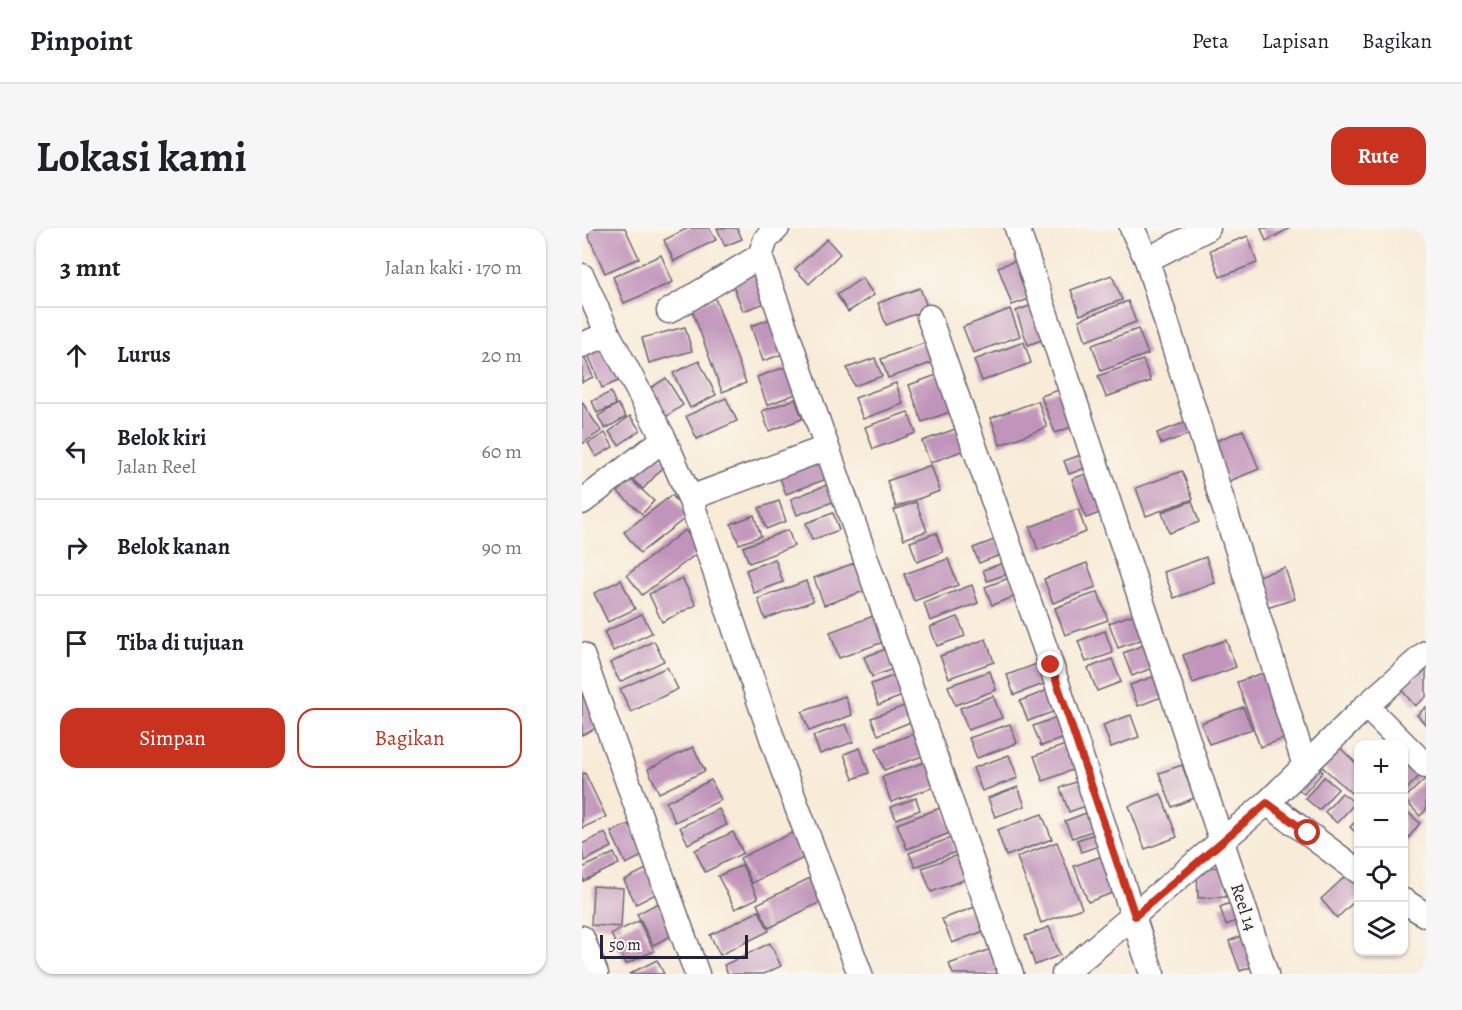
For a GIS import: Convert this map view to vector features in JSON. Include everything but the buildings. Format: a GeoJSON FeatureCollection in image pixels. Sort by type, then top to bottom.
{"type":"FeatureCollection","features":[{"type":"Feature","properties":{"kind":"street"},"geometry":{"type":"LineString","coordinates":[[777,228],[766,239],[760,256],[1011,974]]}},
{"type":"Feature","properties":{"kind":"street","name":"Reel 14"},"geometry":{"type":"LineString","coordinates":[[1017,228],[1266,974]]}},
{"type":"Feature","properties":{"kind":"street"},"geometry":{"type":"LineString","coordinates":[[1132,228],[1146,260],[1305,766]]}},
{"type":"Feature","properties":{"kind":"street"},"geometry":{"type":"LineString","coordinates":[[1146,260],[1208,228]]}},
{"type":"Feature","properties":{"kind":"street"},"geometry":{"type":"LineString","coordinates":[[669,311],[760,256]]}},
{"type":"Feature","properties":{"kind":"street"},"geometry":{"type":"LineString","coordinates":[[582,276],[608,334],[664,439],[690,498],[783,770],[860,974]]}},
{"type":"Feature","properties":{"kind":"street"},"geometry":{"type":"LineString","coordinates":[[929,317],[1051,665],[1135,916],[1152,974]]}},
{"type":"Feature","properties":{"kind":"street"},"geometry":{"type":"LineString","coordinates":[[582,345],[608,334]]}},
{"type":"Feature","properties":{"kind":"street"},"geometry":{"type":"LineString","coordinates":[[582,502],[664,439]]}},
{"type":"Feature","properties":{"kind":"street"},"geometry":{"type":"LineString","coordinates":[[690,498],[826,448]]}},
{"type":"Feature","properties":{"kind":"street"},"geometry":{"type":"LineString","coordinates":[[1064,974],[1267,803],[1366,706],[1426,653]]}},
{"type":"Feature","properties":{"kind":"street"},"geometry":{"type":"LineString","coordinates":[[582,655],[697,974]]}},
{"type":"Feature","properties":{"kind":"street"},"geometry":{"type":"LineString","coordinates":[[1366,706],[1426,765]]}},
{"type":"Feature","properties":{"kind":"street"},"geometry":{"type":"LineString","coordinates":[[1267,803],[1354,867]]}},
{"type":"Feature","properties":{"kind":"street"},"geometry":{"type":"LineString","coordinates":[[1406,902],[1426,915]]}},
{"type":"Feature","properties":{"kind":"street"},"geometry":{"type":"LineString","coordinates":[[582,938],[596,974]]}},
{"type":"Feature","properties":{"kind":"route"},"geometry":{"type":"LineString","coordinates":[[1051,665],[1135,916],[1267,803],[1308,833]]}}]}
